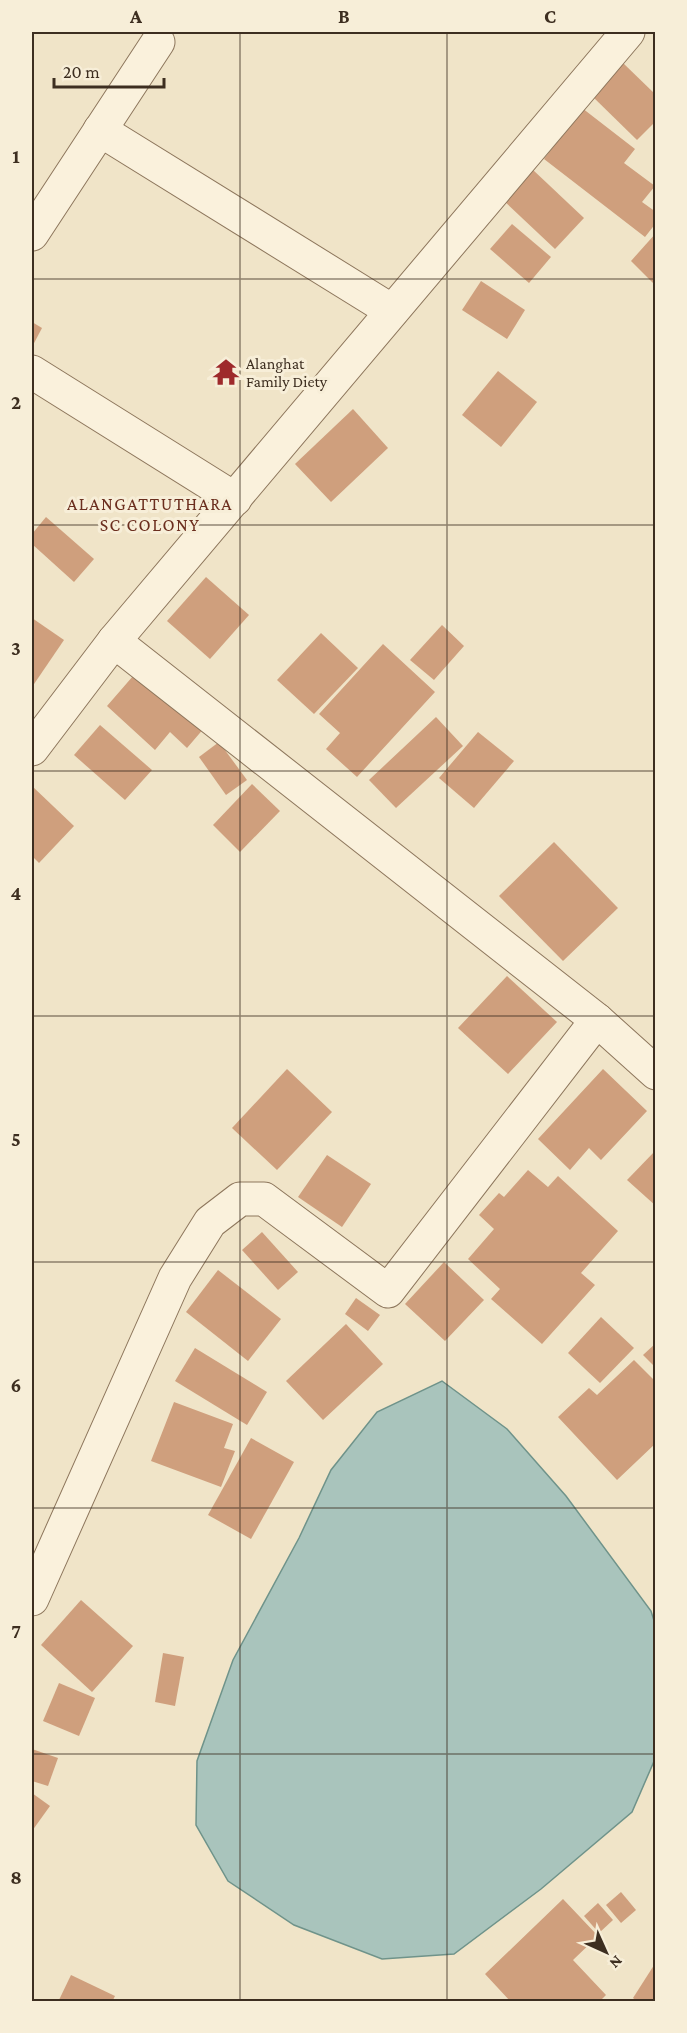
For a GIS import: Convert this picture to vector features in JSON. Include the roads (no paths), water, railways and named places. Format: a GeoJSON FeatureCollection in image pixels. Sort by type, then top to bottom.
{"type":"FeatureCollection","features":[{"type":"Feature","properties":{"kind":"street"},"geometry":{"type":"LineString","coordinates":[[32,748],[114,641],[628,32]]}},
{"type":"Feature","properties":{"kind":"street"},"geometry":{"type":"LineString","coordinates":[[32,234],[158,42]]}},
{"type":"Feature","properties":{"kind":"street"},"geometry":{"type":"LineString","coordinates":[[100,130],[392,311]]}},
{"type":"Feature","properties":{"kind":"street"},"geometry":{"type":"LineString","coordinates":[[32,372],[235,499]]}},
{"type":"Feature","properties":{"kind":"street"},"geometry":{"type":"LineString","coordinates":[[114,641],[597,1020],[656,1073]]}},
{"type":"Feature","properties":{"kind":"street"},"geometry":{"type":"LineString","coordinates":[[32,1599],[175,1278],[210,1222],[240,1199],[264,1199],[388,1291],[597,1020]]}},
{"type":"Feature","properties":{"kind":"water"},"geometry":{"type":"Polygon","coordinates":[[[442,1381],[507,1429],[566,1496],[651,1611],[656,1627],[655,1759],[632,1812],[541,1889],[454,1954],[382,1959],[294,1925],[228,1881],[196,1825],[197,1761],[233,1660],[299,1538],[331,1470],[377,1412],[442,1381]]]}},
{"type":"Feature","properties":{"kind":"place","name":"Alanghat Family Diety"},"geometry":{"type":"Point","coordinates":[226,372]}},
{"type":"Feature","properties":{"kind":"district","name":"ALANGATTUTHARA SC COLONY"},"geometry":{"type":"Point","coordinates":[150,514]}}]}
